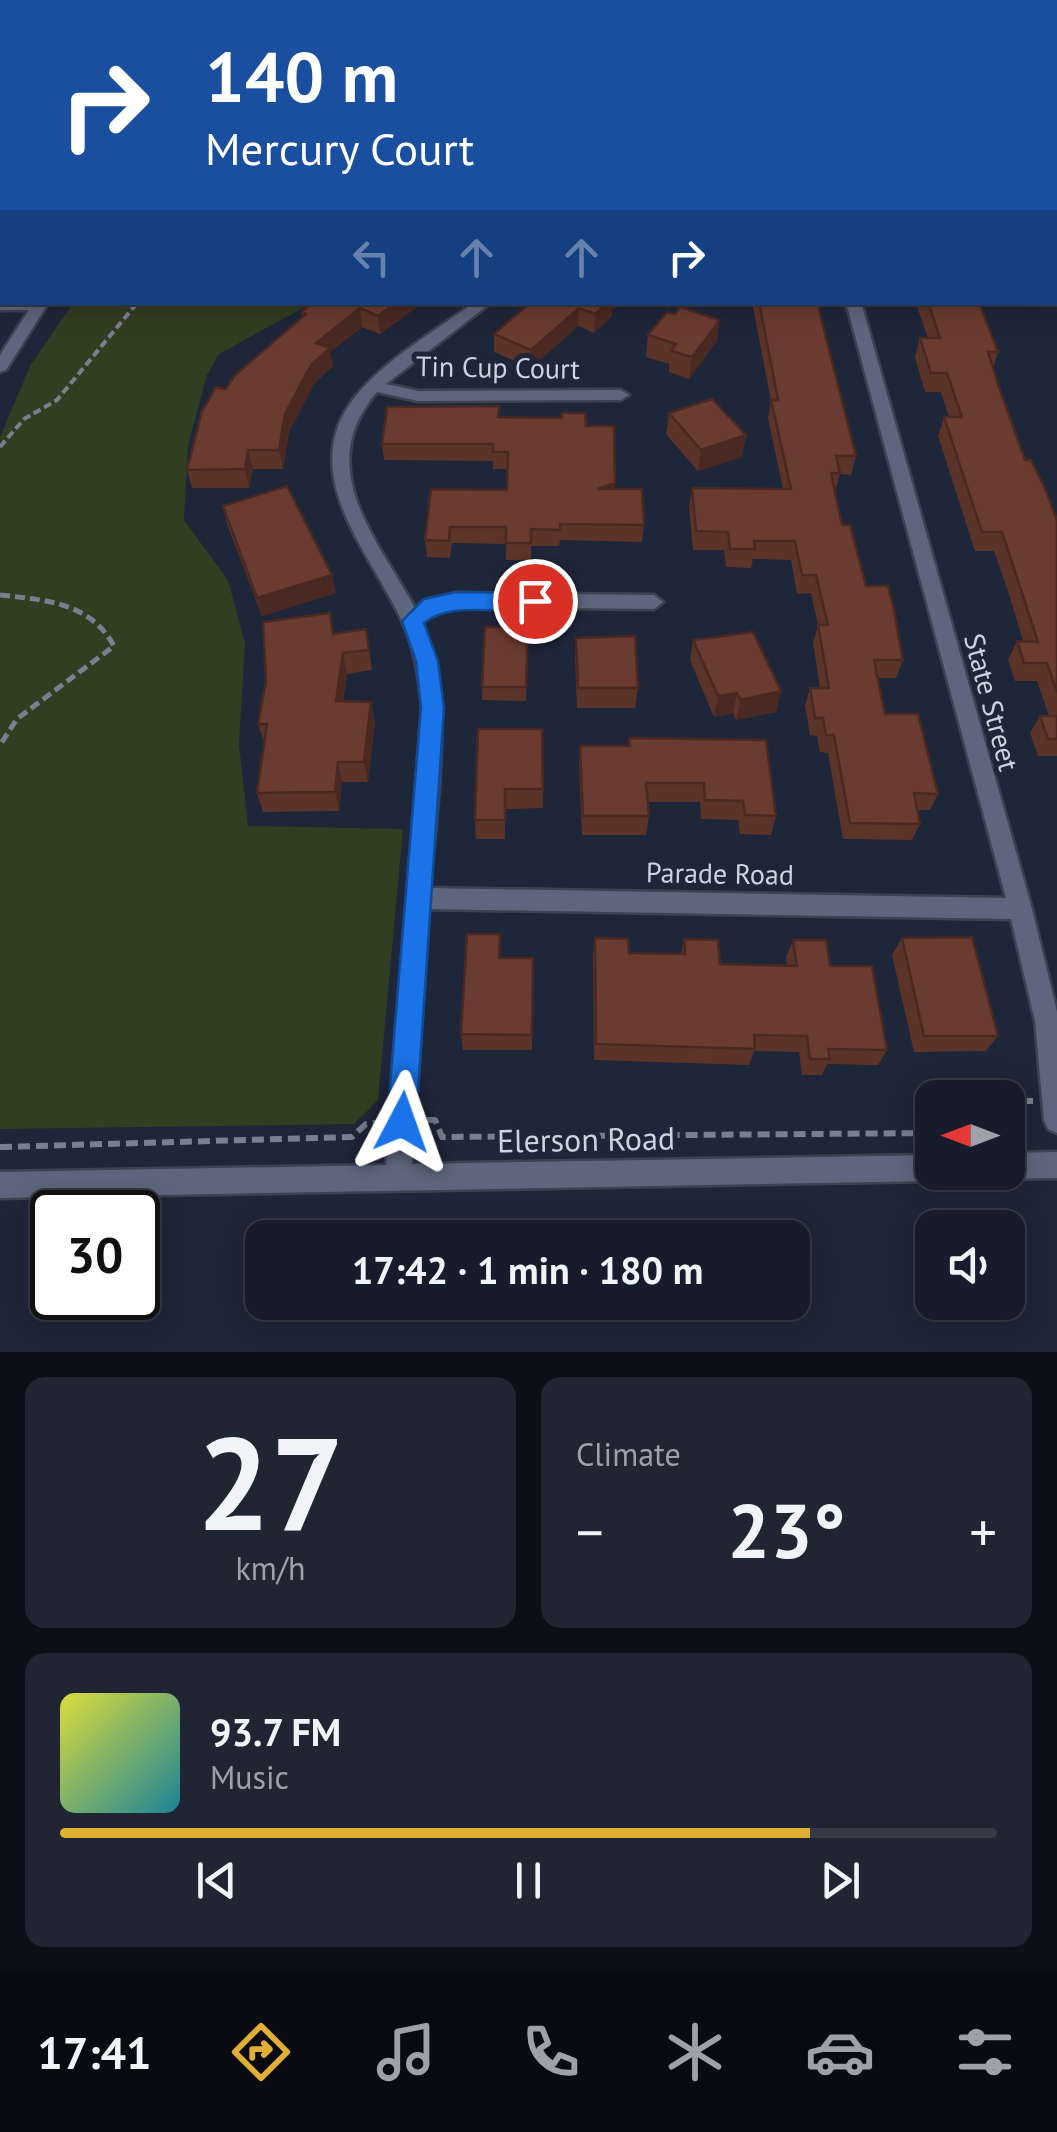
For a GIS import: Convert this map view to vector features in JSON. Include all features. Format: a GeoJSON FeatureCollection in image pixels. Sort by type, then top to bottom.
{"type":"FeatureCollection","features":[{"type":"Feature","properties":{"kind":"street"},"geometry":{"type":"LineString","coordinates":[[0,367],[39,305]]}},
{"type":"Feature","properties":{"kind":"street"},"geometry":{"type":"LineString","coordinates":[[398,1178],[432,708],[427,661],[412,621],[336,472],[342,434],[358,404],[481,305]]}},
{"type":"Feature","properties":{"kind":"street","name":"State Street"},"geometry":{"type":"LineString","coordinates":[[854,305],[1020,909],[1047,1021],[1056,1110]]}},
{"type":"Feature","properties":{"kind":"street","name":"Tin Cup Court"},"geometry":{"type":"LineString","coordinates":[[375,387],[418,396],[621,395]]}},
{"type":"Feature","properties":{"kind":"street"},"geometry":{"type":"LineString","coordinates":[[412,621],[432,604],[456,600],[654,602]]}},
{"type":"Feature","properties":{"kind":"street","name":"Parade Road"},"geometry":{"type":"LineString","coordinates":[[418,898],[1020,909]]}},
{"type":"Feature","properties":{"kind":"street"},"geometry":{"type":"LineString","coordinates":[[1025,1166],[1057,1165]]}},
{"type":"Feature","properties":{"kind":"street","name":"Elerson Road"},"geometry":{"type":"LineString","coordinates":[[0,1185],[915,1168]]}},
{"type":"Feature","properties":{"kind":"path"},"geometry":{"type":"LineString","coordinates":[[0,447],[24,420],[57,400],[136,305]]}},
{"type":"Feature","properties":{"kind":"path"},"geometry":{"type":"LineString","coordinates":[[0,595],[60,601],[82,612],[114,646],[68,684],[8,724],[0,745]]}},
{"type":"Feature","properties":{"kind":"path"},"geometry":{"type":"LineString","coordinates":[[1025,1102],[1056,1110]]}},
{"type":"Feature","properties":{"kind":"path"},"geometry":{"type":"LineString","coordinates":[[0,1147],[352,1137],[366,1124],[435,1120],[442,1137],[915,1133]]}},
{"type":"Feature","properties":{"kind":"green space"},"geometry":{"type":"Polygon","coordinates":[[[72,305],[308,305],[219,354],[207,375],[188,445],[184,520],[228,580],[245,643],[239,744],[248,826],[403,829],[378,1100],[354,1124],[0,1129],[0,437],[30,366],[72,305]]]}},
{"type":"Feature","properties":{"kind":"building"},"geometry":{"type":"Polygon","coordinates":[[[309,305],[393,305],[378,316],[360,308],[316,343],[330,348],[311,365],[285,414],[279,450],[248,450],[245,469],[187,470],[202,411],[216,387],[226,389],[234,376],[306,314],[301,312],[309,305]]]}},
{"type":"Feature","properties":{"kind":"building"},"geometry":{"type":"Polygon","coordinates":[[[528,305],[605,305],[595,314],[579,308],[531,350],[494,334],[528,305]]]}},
{"type":"Feature","properties":{"kind":"building"},"geometry":{"type":"Polygon","coordinates":[[[760,305],[818,305],[856,456],[836,456],[840,473],[831,473],[842,525],[850,525],[866,586],[888,586],[903,660],[874,660],[885,714],[918,714],[938,794],[914,793],[920,824],[850,823],[834,735],[826,735],[823,718],[815,718],[810,688],[829,688],[818,625],[828,625],[816,575],[802,575],[795,541],[754,541],[755,549],[730,549],[728,532],[696,531],[692,488],[791,489],[771,400],[778,400],[760,305]]]}},
{"type":"Feature","properties":{"kind":"building"},"geometry":{"type":"Polygon","coordinates":[[[929,305],[980,305],[998,352],[988,352],[1025,460],[1031,460],[1057,520],[1057,692],[1047,663],[1024,663],[1017,641],[1038,642],[1002,532],[982,532],[944,417],[962,417],[947,373],[931,373],[920,338],[940,338],[929,305]]]}},
{"type":"Feature","properties":{"kind":"building"},"geometry":{"type":"Polygon","coordinates":[[[680,307],[720,320],[692,357],[671,351],[676,344],[648,335],[667,312],[675,314],[680,307]]]}},
{"type":"Feature","properties":{"kind":"building"},"geometry":{"type":"Polygon","coordinates":[[[712,399],[746,435],[701,450],[669,413],[712,399]]]}},
{"type":"Feature","properties":{"kind":"building"},"geometry":{"type":"Polygon","coordinates":[[[499,406],[498,417],[562,418],[562,413],[585,413],[586,426],[614,426],[615,483],[597,489],[642,489],[644,525],[560,524],[560,530],[531,529],[531,543],[506,543],[506,527],[450,527],[449,541],[425,540],[431,489],[507,490],[508,452],[493,452],[493,444],[382,444],[387,407],[499,406]]]}},
{"type":"Feature","properties":{"kind":"building"},"geometry":{"type":"Polygon","coordinates":[[[287,486],[332,575],[257,598],[223,506],[287,486]]]}},
{"type":"Feature","properties":{"kind":"building"},"geometry":{"type":"Polygon","coordinates":[[[330,613],[333,634],[366,629],[369,650],[343,653],[336,701],[371,702],[364,762],[338,762],[335,792],[257,793],[267,724],[258,724],[266,682],[263,622],[330,613]]]}},
{"type":"Feature","properties":{"kind":"building"},"geometry":{"type":"Polygon","coordinates":[[[485,627],[528,628],[526,687],[482,687],[485,627]]]}},
{"type":"Feature","properties":{"kind":"building"},"geometry":{"type":"Polygon","coordinates":[[[753,632],[781,691],[741,700],[737,693],[718,696],[693,640],[753,632]]]}},
{"type":"Feature","properties":{"kind":"building"},"geometry":{"type":"Polygon","coordinates":[[[635,636],[638,688],[578,688],[576,638],[635,636]]]}},
{"type":"Feature","properties":{"kind":"building"},"geometry":{"type":"Polygon","coordinates":[[[1040,716],[1057,716],[1057,739],[1048,739],[1040,716]]]}},
{"type":"Feature","properties":{"kind":"building"},"geometry":{"type":"Polygon","coordinates":[[[478,729],[542,729],[543,789],[505,789],[505,820],[475,820],[478,729]]]}},
{"type":"Feature","properties":{"kind":"building"},"geometry":{"type":"Polygon","coordinates":[[[629,738],[766,740],[776,816],[745,815],[743,801],[705,800],[704,783],[646,783],[649,816],[583,816],[580,746],[630,746],[629,738]]]}},
{"type":"Feature","properties":{"kind":"building"},"geometry":{"type":"Polygon","coordinates":[[[467,934],[500,934],[499,958],[533,958],[532,1035],[461,1034],[467,934]]]}},
{"type":"Feature","properties":{"kind":"building"},"geometry":{"type":"Polygon","coordinates":[[[972,937],[998,1036],[924,1036],[902,938],[972,937]]]}},
{"type":"Feature","properties":{"kind":"building"},"geometry":{"type":"Polygon","coordinates":[[[595,938],[628,939],[629,953],[685,954],[684,939],[718,940],[720,964],[797,966],[793,940],[826,940],[830,966],[872,966],[887,1050],[828,1049],[830,1059],[810,1059],[807,1036],[754,1035],[755,1049],[596,1044],[595,938]]]}},
{"type":"Feature","properties":{"kind":"route"},"geometry":{"type":"LineString","coordinates":[[402,1122],[432,708],[427,661],[412,621],[432,604],[456,600],[535,601]]}}]}
